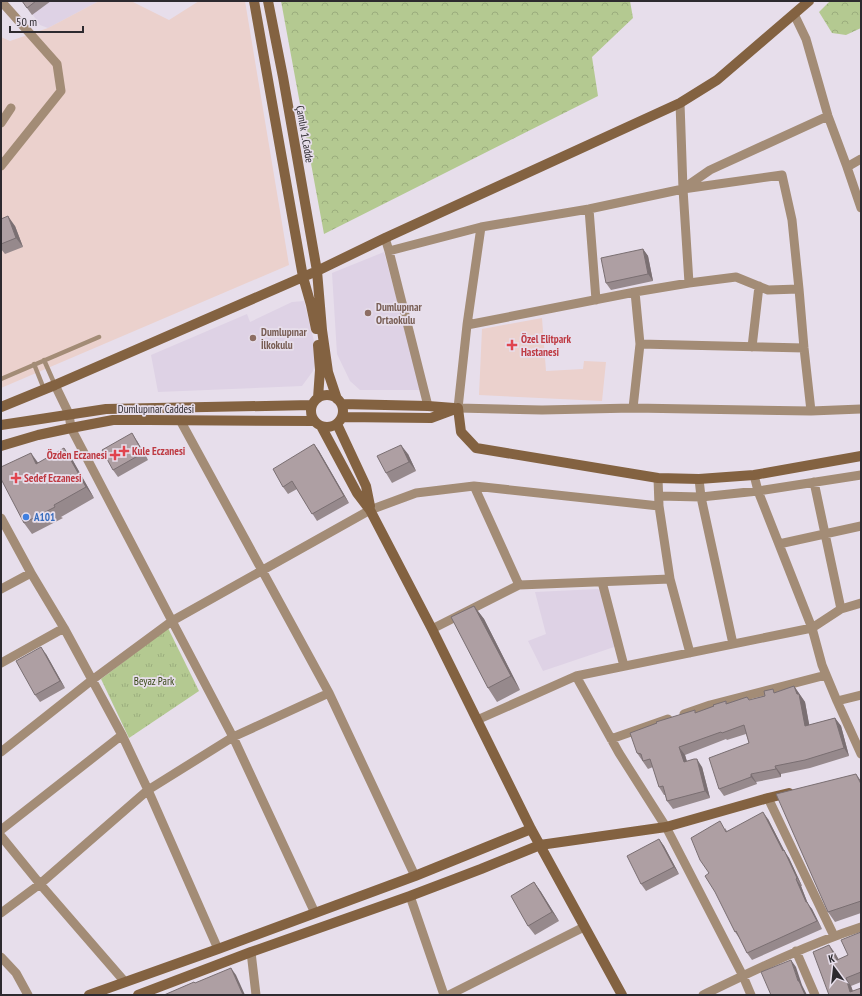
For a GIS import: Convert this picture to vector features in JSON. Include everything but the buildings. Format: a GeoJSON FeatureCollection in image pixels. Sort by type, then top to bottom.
{"type":"FeatureCollection","features":[{"type":"Feature","properties":{"kind":"street"},"geometry":{"type":"LineString","coordinates":[[1,1],[57,64],[61,91],[1,166]]}},
{"type":"Feature","properties":{"kind":"street"},"geometry":{"type":"LineString","coordinates":[[254,1],[303,277],[312,305],[316,324],[320,370],[315,401],[311,413],[357,492],[370,510],[432,629],[531,829],[622,995]]}},
{"type":"Feature","properties":{"kind":"street","name":"Çamlık 1.Cadde"},"geometry":{"type":"LineString","coordinates":[[268,1],[317,271],[322,330],[328,372],[339,401]]}},
{"type":"Feature","properties":{"kind":"street"},"geometry":{"type":"LineString","coordinates":[[1,407],[317,271],[385,238],[680,103],[717,80],[808,1]]}},
{"type":"Feature","properties":{"kind":"street"},"geometry":{"type":"LineString","coordinates":[[794,14],[806,39],[828,116],[848,166],[861,208]]}},
{"type":"Feature","properties":{"kind":"street"},"geometry":{"type":"LineString","coordinates":[[680,103],[683,189],[689,283]]}},
{"type":"Feature","properties":{"kind":"street"},"geometry":{"type":"LineString","coordinates":[[1,123],[11,108]]}},
{"type":"Feature","properties":{"kind":"street"},"geometry":{"type":"LineString","coordinates":[[683,189],[710,170],[828,116]]}},
{"type":"Feature","properties":{"kind":"street"},"geometry":{"type":"LineString","coordinates":[[848,166],[861,159]]}},
{"type":"Feature","properties":{"kind":"street"},"geometry":{"type":"LineString","coordinates":[[389,251],[481,227],[589,209],[683,189],[782,175],[792,220],[800,289],[804,348],[812,411]]}},
{"type":"Feature","properties":{"kind":"street"},"geometry":{"type":"LineString","coordinates":[[589,209],[596,300]]}},
{"type":"Feature","properties":{"kind":"street"},"geometry":{"type":"LineString","coordinates":[[481,227],[467,325],[458,408],[461,432],[476,448],[658,478],[699,479],[754,475],[861,456]]}},
{"type":"Feature","properties":{"kind":"street"},"geometry":{"type":"LineString","coordinates":[[385,238],[428,406]]}},
{"type":"Feature","properties":{"kind":"street"},"geometry":{"type":"LineString","coordinates":[[467,325],[635,292],[736,276],[768,290],[800,289]]}},
{"type":"Feature","properties":{"kind":"street"},"geometry":{"type":"LineString","coordinates":[[752,347],[759,286]]}},
{"type":"Feature","properties":{"kind":"street"},"geometry":{"type":"LineString","coordinates":[[633,408],[640,344],[635,292]]}},
{"type":"Feature","properties":{"kind":"street"},"geometry":{"type":"LineString","coordinates":[[640,344],[804,348]]}},
{"type":"Feature","properties":{"kind":"street"},"geometry":{"type":"LineString","coordinates":[[55,385],[69,414],[72,428],[233,737],[315,913]]}},
{"type":"Feature","properties":{"kind":"street"},"geometry":{"type":"LineString","coordinates":[[315,401],[324,395],[331,396],[339,401],[458,408],[542,410],[633,408],[812,411],[861,409]]}},
{"type":"Feature","properties":{"kind":"street","name":"Dumlupınar Caddesi"},"geometry":{"type":"LineString","coordinates":[[1,425],[106,409],[315,401]]}},
{"type":"Feature","properties":{"kind":"street"},"geometry":{"type":"LineString","coordinates":[[339,401],[343,411],[339,421],[366,486],[370,510]]}},
{"type":"Feature","properties":{"kind":"street"},"geometry":{"type":"LineString","coordinates":[[317,424],[329,427],[339,421],[431,418],[458,408]]}},
{"type":"Feature","properties":{"kind":"street","name":"Dumlupınar Caddesi"},"geometry":{"type":"LineString","coordinates":[[1,446],[38,435],[113,420],[180,420],[317,424]]}},
{"type":"Feature","properties":{"kind":"street"},"geometry":{"type":"LineString","coordinates":[[180,420],[329,694],[414,876]]}},
{"type":"Feature","properties":{"kind":"street"},"geometry":{"type":"LineString","coordinates":[[754,475],[758,491],[812,628],[822,664],[861,754]]}},
{"type":"Feature","properties":{"kind":"street"},"geometry":{"type":"LineString","coordinates":[[659,496],[702,497],[758,491],[861,475]]}},
{"type":"Feature","properties":{"kind":"street"},"geometry":{"type":"LineString","coordinates":[[658,478],[659,506],[670,579],[690,653]]}},
{"type":"Feature","properties":{"kind":"street"},"geometry":{"type":"LineString","coordinates":[[699,479],[733,644]]}},
{"type":"Feature","properties":{"kind":"street"},"geometry":{"type":"LineString","coordinates":[[814,482],[841,609]]}},
{"type":"Feature","properties":{"kind":"street"},"geometry":{"type":"LineString","coordinates":[[474,486],[519,586]]}},
{"type":"Feature","properties":{"kind":"street"},"geometry":{"type":"LineString","coordinates":[[1,752],[92,680],[172,621],[370,510],[416,493],[474,486],[659,506]]}},
{"type":"Feature","properties":{"kind":"street"},"geometry":{"type":"LineString","coordinates":[[1,518],[30,573],[64,628],[122,735],[148,790],[218,949]]}},
{"type":"Feature","properties":{"kind":"street"},"geometry":{"type":"LineString","coordinates":[[779,544],[861,526]]}},
{"type":"Feature","properties":{"kind":"street"},"geometry":{"type":"LineString","coordinates":[[1,589],[30,573]]}},
{"type":"Feature","properties":{"kind":"street"},"geometry":{"type":"LineString","coordinates":[[432,629],[519,586],[670,579]]}},
{"type":"Feature","properties":{"kind":"street"},"geometry":{"type":"LineString","coordinates":[[602,582],[624,666]]}},
{"type":"Feature","properties":{"kind":"street"},"geometry":{"type":"LineString","coordinates":[[477,720],[576,676],[812,628],[841,609],[861,603]]}},
{"type":"Feature","properties":{"kind":"street"},"geometry":{"type":"LineString","coordinates":[[1,663],[64,628]]}},
{"type":"Feature","properties":{"kind":"street"},"geometry":{"type":"LineString","coordinates":[[611,739],[710,705],[826,674]]}},
{"type":"Feature","properties":{"kind":"street"},"geometry":{"type":"LineString","coordinates":[[576,676],[618,753],[666,827],[743,976],[750,995]]}},
{"type":"Feature","properties":{"kind":"street"},"geometry":{"type":"LineString","coordinates":[[1,913],[40,884],[148,790],[233,737],[329,694]]}},
{"type":"Feature","properties":{"kind":"street"},"geometry":{"type":"LineString","coordinates":[[837,701],[861,695]]}},
{"type":"Feature","properties":{"kind":"street"},"geometry":{"type":"LineString","coordinates":[[1,830],[122,735]]}},
{"type":"Feature","properties":{"kind":"street"},"geometry":{"type":"LineString","coordinates":[[138,995],[251,952],[410,896],[540,845],[666,827],[768,798],[799,791]]}},
{"type":"Feature","properties":{"kind":"street"},"geometry":{"type":"LineString","coordinates":[[768,798],[834,936]]}},
{"type":"Feature","properties":{"kind":"street"},"geometry":{"type":"LineString","coordinates":[[89,995],[414,876],[531,829]]}},
{"type":"Feature","properties":{"kind":"street"},"geometry":{"type":"LineString","coordinates":[[1,836],[40,884],[125,982]]}},
{"type":"Feature","properties":{"kind":"street"},"geometry":{"type":"LineString","coordinates":[[410,896],[444,995]]}},
{"type":"Feature","properties":{"kind":"street"},"geometry":{"type":"LineString","coordinates":[[449,995],[468,991],[584,927]]}},
{"type":"Feature","properties":{"kind":"street"},"geometry":{"type":"LineString","coordinates":[[703,995],[796,951],[861,927]]}},
{"type":"Feature","properties":{"kind":"street"},"geometry":{"type":"LineString","coordinates":[[796,951],[815,995]]}},
{"type":"Feature","properties":{"kind":"street"},"geometry":{"type":"LineString","coordinates":[[251,952],[256,995]]}},
{"type":"Feature","properties":{"kind":"street"},"geometry":{"type":"LineString","coordinates":[[1,957],[16,973],[28,995]]}},
{"type":"Feature","properties":{"kind":"lane"},"geometry":{"type":"LineString","coordinates":[[1,379],[99,337]]}},
{"type":"Feature","properties":{"kind":"lane"},"geometry":{"type":"LineString","coordinates":[[44,360],[55,385]]}},
{"type":"Feature","properties":{"kind":"lane"},"geometry":{"type":"LineString","coordinates":[[34,364],[44,389]]}},
{"type":"Feature","properties":{"kind":"shaded area"},"geometry":{"type":"Polygon","coordinates":[[[23,1],[99,1],[48,28],[40,25],[23,1]]]}},
{"type":"Feature","properties":{"kind":"shaded area"},"geometry":{"type":"Polygon","coordinates":[[[99,1],[131,1],[169,20],[199,1],[245,1],[289,265],[1,388],[1,37],[10,41],[48,28],[99,1]]]}},
{"type":"Feature","properties":{"kind":"shaded area","name":"Dumlupınar Ortaokulu"},"geometry":{"type":"Polygon","coordinates":[[[384,252],[421,390],[360,390],[350,381],[337,354],[332,273],[384,252]]]}},
{"type":"Feature","properties":{"kind":"shaded area","name":"Dumlupınar İlkokulu"},"geometry":{"type":"Polygon","coordinates":[[[304,301],[317,353],[313,371],[302,386],[158,392],[151,355],[247,314],[250,322],[292,302],[304,301]]]}},
{"type":"Feature","properties":{"kind":"shaded area","name":"Özel Elitpark Hastanesi"},"geometry":{"type":"Polygon","coordinates":[[[542,318],[546,371],[583,369],[584,361],[606,362],[602,401],[479,395],[482,329],[542,318]]]}},
{"type":"Feature","properties":{"kind":"shaded area"},"geometry":{"type":"Polygon","coordinates":[[[598,589],[603,592],[617,646],[543,671],[528,641],[546,634],[535,592],[598,589]]]}},
{"type":"Feature","properties":{"kind":"green space"},"geometry":{"type":"Polygon","coordinates":[[[281,1],[630,1],[633,18],[592,57],[598,96],[324,234],[281,1]]]}},
{"type":"Feature","properties":{"kind":"green space"},"geometry":{"type":"Polygon","coordinates":[[[830,1],[861,1],[861,28],[846,35],[832,33],[819,12],[830,1]]]}},
{"type":"Feature","properties":{"kind":"green space","name":"Beyaz Park"},"geometry":{"type":"Polygon","coordinates":[[[168,628],[199,691],[129,738],[101,679],[168,628]]]}},
{"type":"Feature","properties":{"kind":"place","name":"Dumlupınar Ortaokulu"},"geometry":{"type":"Point","coordinates":[368,313]}},
{"type":"Feature","properties":{"kind":"place","name":"Dumlupınar İlkokulu"},"geometry":{"type":"Point","coordinates":[253,338]}},
{"type":"Feature","properties":{"kind":"place","name":"Özel Elitpark Hastanesi"},"geometry":{"type":"Point","coordinates":[512,345]}},
{"type":"Feature","properties":{"kind":"place","name":"Kule Eczanesi"},"geometry":{"type":"Point","coordinates":[124,451]}},
{"type":"Feature","properties":{"kind":"place","name":"Özden Eczanesi"},"geometry":{"type":"Point","coordinates":[115,455]}},
{"type":"Feature","properties":{"kind":"place","name":"Sedef Eczanesi"},"geometry":{"type":"Point","coordinates":[16,478]}},
{"type":"Feature","properties":{"kind":"place","name":"A101"},"geometry":{"type":"Point","coordinates":[26,517]}}]}
